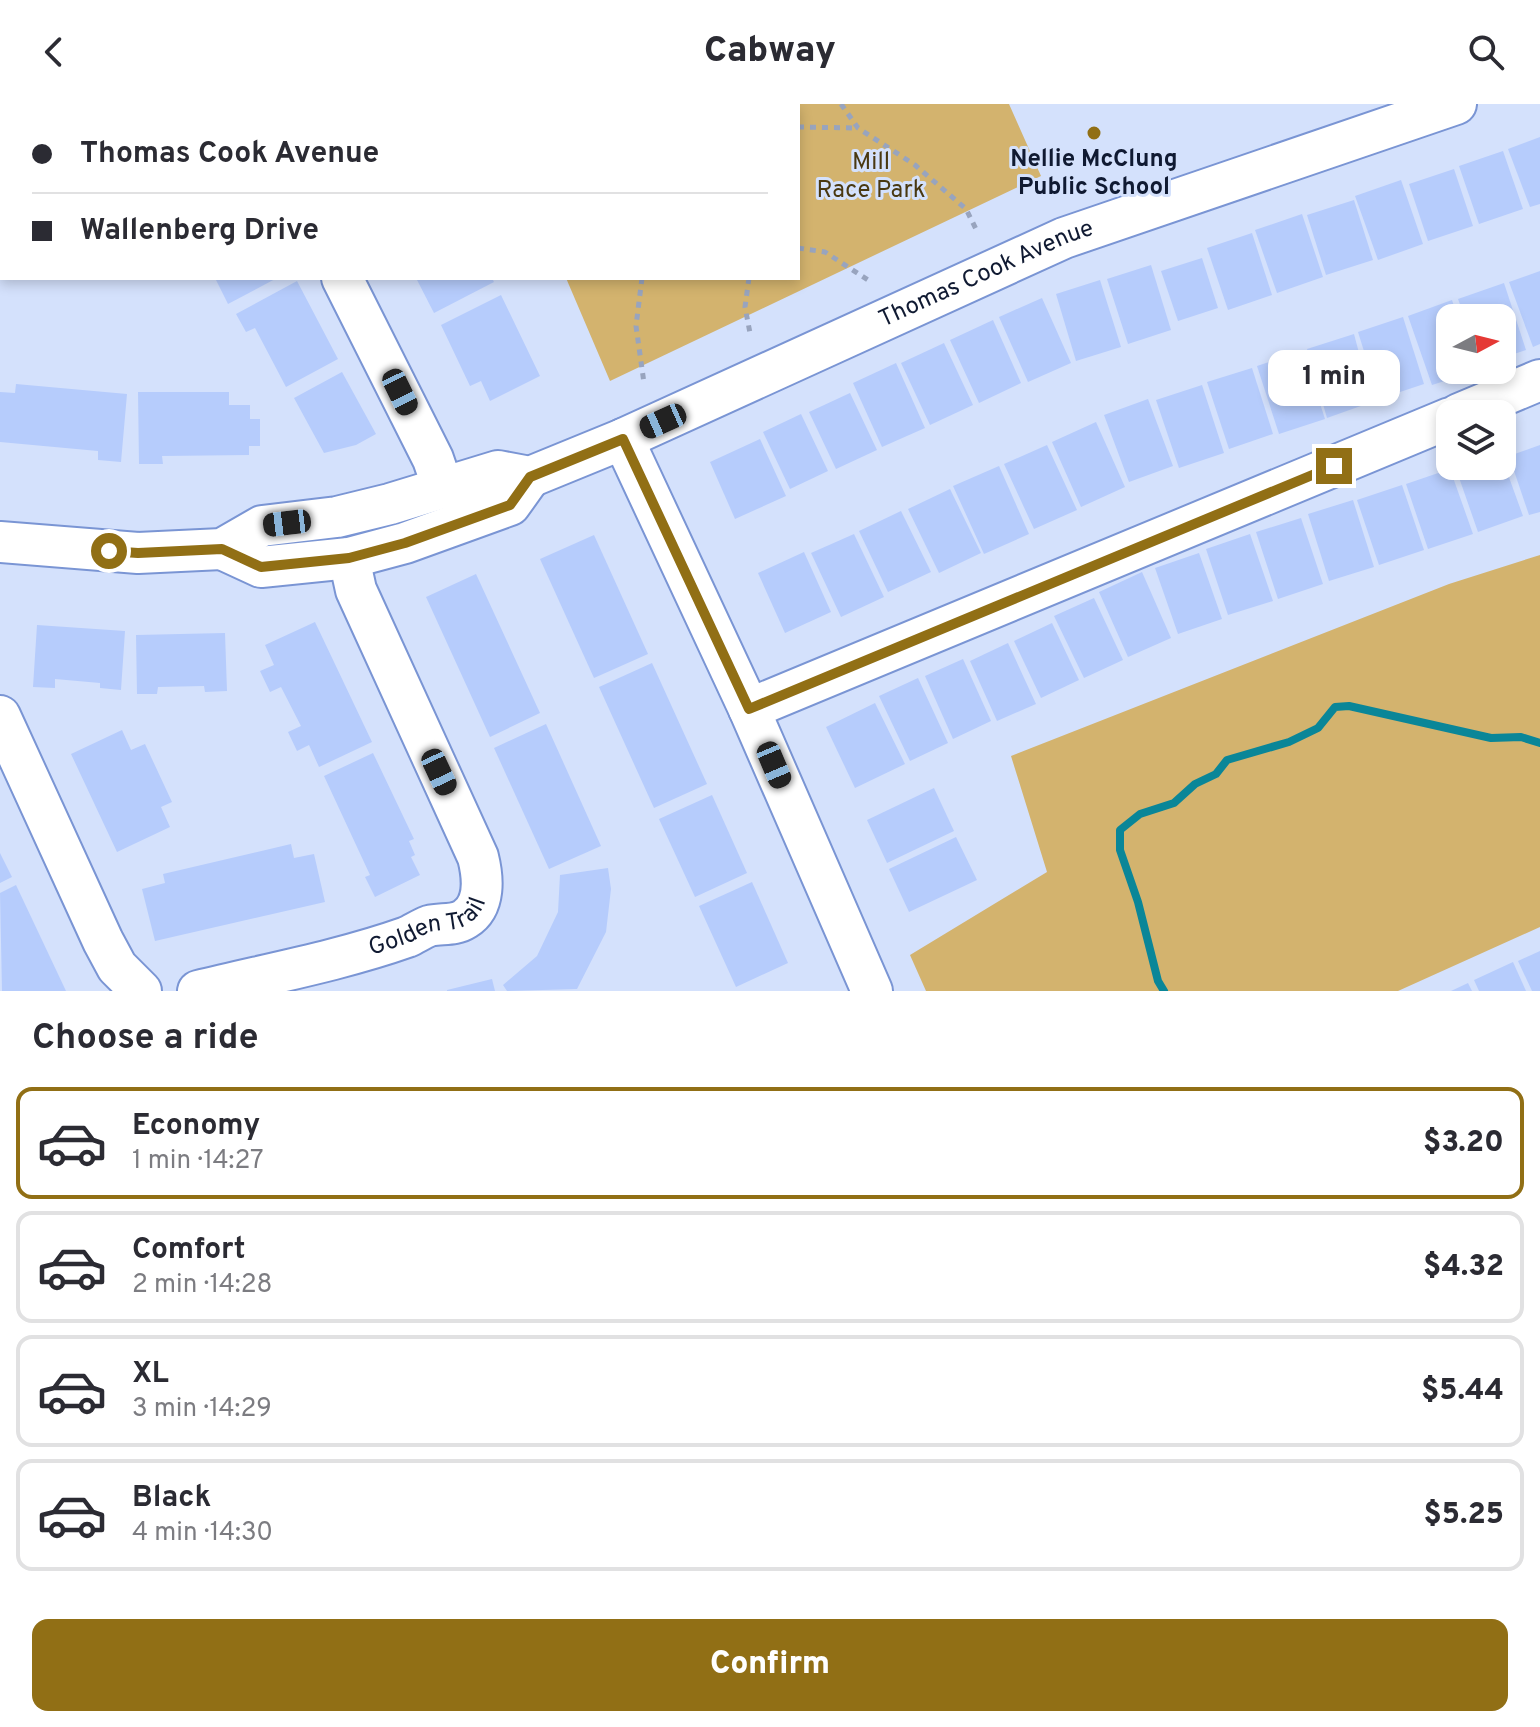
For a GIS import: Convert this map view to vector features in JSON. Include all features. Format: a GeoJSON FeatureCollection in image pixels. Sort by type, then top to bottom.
{"type":"FeatureCollection","features":[{"type":"Feature","properties":{"kind":"street","name":"Thomas Cook Avenue"},"geometry":{"type":"LineString","coordinates":[[222,549],[261,567],[349,558],[405,543],[510,505],[530,477],[623,439],[1064,238],[1456,104]]}},
{"type":"Feature","properties":{"kind":"street"},"geometry":{"type":"LineString","coordinates":[[343,280],[428,450],[443,488]]}},
{"type":"Feature","properties":{"kind":"street"},"geometry":{"type":"LineString","coordinates":[[1492,400],[1540,380]]}},
{"type":"Feature","properties":{"kind":"street"},"geometry":{"type":"LineString","coordinates":[[749,709],[1436,424]]}},
{"type":"Feature","properties":{"kind":"street"},"geometry":{"type":"LineString","coordinates":[[623,439],[749,709],[872,991]]}},
{"type":"Feature","properties":{"kind":"street","name":"Thomas Cook Avenue"},"geometry":{"type":"LineString","coordinates":[[0,542],[138,553],[222,549],[262,526],[337,517],[498,471],[530,477]]}},
{"type":"Feature","properties":{"kind":"street","name":"Golden Trail"},"geometry":{"type":"LineString","coordinates":[[198,991],[347,954],[431,926],[455,923],[466,919],[481,895],[483,875],[478,857],[356,590],[349,558]]}},
{"type":"Feature","properties":{"kind":"street"},"geometry":{"type":"LineString","coordinates":[[0,716],[103,941],[117,967],[141,991]]}},
{"type":"Feature","properties":{"kind":"path"},"geometry":{"type":"LineString","coordinates":[[841,104],[858,128],[915,165],[966,209],[976,229]]}},
{"type":"Feature","properties":{"kind":"path"},"geometry":{"type":"LineString","coordinates":[[800,127],[858,128]]}},
{"type":"Feature","properties":{"kind":"path"},"geometry":{"type":"LineString","coordinates":[[800,248],[825,252],[868,280]]}},
{"type":"Feature","properties":{"kind":"path"},"geometry":{"type":"LineString","coordinates":[[642,280],[636,326],[644,383]]}},
{"type":"Feature","properties":{"kind":"path"},"geometry":{"type":"LineString","coordinates":[[749,280],[745,307],[750,333]]}},
{"type":"Feature","properties":{"kind":"green space","name":"Mill Race Park"},"geometry":{"type":"Polygon","coordinates":[[[800,104],[1009,104],[1041,176],[610,381],[567,280],[800,280],[800,104]]]}},
{"type":"Feature","properties":{"kind":"green space"},"geometry":{"type":"Polygon","coordinates":[[[1540,555],[1540,927],[1398,991],[926,991],[910,955],[1047,872],[1011,756],[1449,584],[1540,555]]]}},
{"type":"Feature","properties":{"kind":"building"},"geometry":{"type":"Polygon","coordinates":[[[1540,137],[1540,204],[1530,207],[1508,149],[1540,137]]]}},
{"type":"Feature","properties":{"kind":"building"},"geometry":{"type":"Polygon","coordinates":[[[1503,151],[1523,209],[1479,224],[1459,166],[1503,151]]]}},
{"type":"Feature","properties":{"kind":"building"},"geometry":{"type":"Polygon","coordinates":[[[1454,169],[1473,226],[1428,241],[1409,184],[1454,169]]]}},
{"type":"Feature","properties":{"kind":"building"},"geometry":{"type":"Polygon","coordinates":[[[1401,180],[1423,244],[1378,260],[1355,196],[1401,180]]]}},
{"type":"Feature","properties":{"kind":"building"},"geometry":{"type":"Polygon","coordinates":[[[1354,200],[1373,260],[1326,275],[1307,215],[1354,200]]]}},
{"type":"Feature","properties":{"kind":"building"},"geometry":{"type":"Polygon","coordinates":[[[1302,214],[1323,277],[1277,293],[1255,230],[1302,214]]]}},
{"type":"Feature","properties":{"kind":"building"},"geometry":{"type":"Polygon","coordinates":[[[1252,233],[1272,295],[1228,310],[1207,248],[1252,233]]]}},
{"type":"Feature","properties":{"kind":"building"},"geometry":{"type":"Polygon","coordinates":[[[1202,258],[1218,308],[1178,321],[1161,271],[1202,258]]]}},
{"type":"Feature","properties":{"kind":"building"},"geometry":{"type":"Polygon","coordinates":[[[1151,265],[1171,330],[1128,344],[1107,279],[1151,265]]]}},
{"type":"Feature","properties":{"kind":"building"},"geometry":{"type":"Polygon","coordinates":[[[1540,271],[1540,344],[1533,347],[1509,282],[1540,271]]]}},
{"type":"Feature","properties":{"kind":"building"},"geometry":{"type":"Polygon","coordinates":[[[216,280],[273,280],[228,304],[216,280]]]}},
{"type":"Feature","properties":{"kind":"building"},"geometry":{"type":"Polygon","coordinates":[[[417,280],[493,280],[494,282],[434,313],[417,280]]]}},
{"type":"Feature","properties":{"kind":"building"},"geometry":{"type":"Polygon","coordinates":[[[1100,280],[1121,347],[1076,361],[1056,294],[1100,280]]]}},
{"type":"Feature","properties":{"kind":"building"},"geometry":{"type":"Polygon","coordinates":[[[297,281],[338,359],[286,387],[255,328],[246,332],[236,314],[297,281]]]}},
{"type":"Feature","properties":{"kind":"building"},"geometry":{"type":"Polygon","coordinates":[[[1504,283],[1511,304],[1460,304],[1458,299],[1504,283]]]}},
{"type":"Feature","properties":{"kind":"building"},"geometry":{"type":"Polygon","coordinates":[[[501,295],[540,376],[490,401],[481,381],[470,386],[441,325],[501,295]]]}},
{"type":"Feature","properties":{"kind":"building"},"geometry":{"type":"Polygon","coordinates":[[[1042,298],[1071,363],[1028,382],[999,317],[1042,298]]]}},
{"type":"Feature","properties":{"kind":"building"},"geometry":{"type":"Polygon","coordinates":[[[1436,306],[1436,384],[1432,385],[1408,316],[1436,306]]]}},
{"type":"Feature","properties":{"kind":"building"},"geometry":{"type":"Polygon","coordinates":[[[1403,317],[1424,384],[1379,399],[1358,332],[1403,317]]]}},
{"type":"Feature","properties":{"kind":"building"},"geometry":{"type":"Polygon","coordinates":[[[993,320],[1021,383],[979,403],[950,340],[993,320]]]}},
{"type":"Feature","properties":{"kind":"building"},"geometry":{"type":"Polygon","coordinates":[[[1516,320],[1526,350],[1516,353],[1516,320]]]}},
{"type":"Feature","properties":{"kind":"building"},"geometry":{"type":"Polygon","coordinates":[[[1354,334],[1372,402],[1327,418],[1307,349],[1354,334]]]}},
{"type":"Feature","properties":{"kind":"building"},"geometry":{"type":"Polygon","coordinates":[[[944,343],[973,405],[930,425],[901,363],[944,343]]]}},
{"type":"Feature","properties":{"kind":"building"},"geometry":{"type":"Polygon","coordinates":[[[1303,351],[1325,419],[1279,434],[1257,366],[1303,351]]]}},
{"type":"Feature","properties":{"kind":"building"},"geometry":{"type":"Polygon","coordinates":[[[896,363],[925,428],[882,447],[853,383],[896,363]]]}},
{"type":"Feature","properties":{"kind":"building"},"geometry":{"type":"Polygon","coordinates":[[[1252,368],[1273,434],[1229,449],[1207,382],[1252,368]]]}},
{"type":"Feature","properties":{"kind":"building"},"geometry":{"type":"Polygon","coordinates":[[[342,372],[376,434],[356,445],[324,453],[294,398],[342,372]]]}},
{"type":"Feature","properties":{"kind":"building"},"geometry":{"type":"Polygon","coordinates":[[[16,384],[127,394],[121,462],[98,460],[98,451],[0,442],[0,392],[15,393],[16,384]]]}},
{"type":"Feature","properties":{"kind":"building"},"geometry":{"type":"Polygon","coordinates":[[[1202,385],[1224,453],[1179,468],[1156,400],[1202,385]]]}},
{"type":"Feature","properties":{"kind":"building"},"geometry":{"type":"Polygon","coordinates":[[[138,392],[229,392],[229,405],[250,405],[250,419],[260,419],[260,446],[249,446],[249,455],[162,456],[163,464],[139,464],[138,392]]]}},
{"type":"Feature","properties":{"kind":"building"},"geometry":{"type":"Polygon","coordinates":[[[850,393],[877,450],[836,469],[809,412],[850,393]]]}},
{"type":"Feature","properties":{"kind":"building"},"geometry":{"type":"Polygon","coordinates":[[[1148,399],[1173,466],[1129,482],[1104,415],[1148,399]]]}},
{"type":"Feature","properties":{"kind":"building"},"geometry":{"type":"Polygon","coordinates":[[[801,414],[828,471],[790,489],[763,432],[801,414]]]}},
{"type":"Feature","properties":{"kind":"building"},"geometry":{"type":"Polygon","coordinates":[[[1096,422],[1125,487],[1081,507],[1052,442],[1096,422]]]}},
{"type":"Feature","properties":{"kind":"building"},"geometry":{"type":"Polygon","coordinates":[[[760,439],[786,496],[735,519],[710,462],[760,439]]]}},
{"type":"Feature","properties":{"kind":"building"},"geometry":{"type":"Polygon","coordinates":[[[1047,445],[1077,510],[1034,529],[1004,464],[1047,445]]]}},
{"type":"Feature","properties":{"kind":"building"},"geometry":{"type":"Polygon","coordinates":[[[1540,445],[1540,512],[1529,515],[1516,477],[1516,454],[1540,445]]]}},
{"type":"Feature","properties":{"kind":"building"},"geometry":{"type":"Polygon","coordinates":[[[999,466],[1029,534],[984,554],[953,486],[999,466]]]}},
{"type":"Feature","properties":{"kind":"building"},"geometry":{"type":"Polygon","coordinates":[[[1436,474],[1436,480],[1454,480],[1473,534],[1428,549],[1406,484],[1436,474]]]}},
{"type":"Feature","properties":{"kind":"building"},"geometry":{"type":"Polygon","coordinates":[[[1460,480],[1510,480],[1523,516],[1478,532],[1460,480]]]}},
{"type":"Feature","properties":{"kind":"building"},"geometry":{"type":"Polygon","coordinates":[[[1402,485],[1424,550],[1379,565],[1357,500],[1402,485]]]}},
{"type":"Feature","properties":{"kind":"building"},"geometry":{"type":"Polygon","coordinates":[[[950,489],[981,553],[939,573],[908,509],[950,489]]]}},
{"type":"Feature","properties":{"kind":"building"},"geometry":{"type":"Polygon","coordinates":[[[1353,500],[1374,567],[1329,581],[1308,514],[1353,500]]]}},
{"type":"Feature","properties":{"kind":"building"},"geometry":{"type":"Polygon","coordinates":[[[901,511],[931,572],[888,592],[859,531],[901,511]]]}},
{"type":"Feature","properties":{"kind":"building"},"geometry":{"type":"Polygon","coordinates":[[[1301,518],[1323,584],[1278,599],[1256,532],[1301,518]]]}},
{"type":"Feature","properties":{"kind":"building"},"geometry":{"type":"Polygon","coordinates":[[[854,534],[884,597],[841,617],[811,553],[854,534]]]}},
{"type":"Feature","properties":{"kind":"building"},"geometry":{"type":"Polygon","coordinates":[[[1250,534],[1273,601],[1228,615],[1206,549],[1250,534]]]}},
{"type":"Feature","properties":{"kind":"building"},"geometry":{"type":"Polygon","coordinates":[[[594,535],[648,654],[594,678],[540,559],[594,535]]]}},
{"type":"Feature","properties":{"kind":"building"},"geometry":{"type":"Polygon","coordinates":[[[804,552],[831,612],[785,633],[758,573],[804,552]]]}},
{"type":"Feature","properties":{"kind":"building"},"geometry":{"type":"Polygon","coordinates":[[[1199,553],[1222,619],[1178,634],[1155,568],[1199,553]]]}},
{"type":"Feature","properties":{"kind":"building"},"geometry":{"type":"Polygon","coordinates":[[[1142,572],[1171,638],[1128,657],[1099,592],[1142,572]]]}},
{"type":"Feature","properties":{"kind":"building"},"geometry":{"type":"Polygon","coordinates":[[[476,574],[540,713],[490,737],[426,597],[476,574]]]}},
{"type":"Feature","properties":{"kind":"building"},"geometry":{"type":"Polygon","coordinates":[[[1094,598],[1123,660],[1084,678],[1054,616],[1094,598]]]}},
{"type":"Feature","properties":{"kind":"building"},"geometry":{"type":"Polygon","coordinates":[[[315,622],[372,742],[319,767],[309,745],[297,751],[288,732],[301,726],[281,687],[270,692],[260,671],[274,665],[265,645],[315,622]]]}},
{"type":"Feature","properties":{"kind":"building"},"geometry":{"type":"Polygon","coordinates":[[[1052,623],[1079,680],[1041,698],[1014,641],[1052,623]]]}},
{"type":"Feature","properties":{"kind":"building"},"geometry":{"type":"Polygon","coordinates":[[[37,625],[125,631],[121,690],[100,688],[100,683],[55,679],[55,688],[33,687],[37,625]]]}},
{"type":"Feature","properties":{"kind":"building"},"geometry":{"type":"Polygon","coordinates":[[[225,633],[227,691],[205,692],[204,686],[158,687],[157,694],[137,694],[136,635],[225,633]]]}},
{"type":"Feature","properties":{"kind":"building"},"geometry":{"type":"Polygon","coordinates":[[[1008,643],[1036,704],[997,721],[970,661],[1008,643]]]}},
{"type":"Feature","properties":{"kind":"building"},"geometry":{"type":"Polygon","coordinates":[[[963,659],[991,721],[953,739],[925,676],[963,659]]]}},
{"type":"Feature","properties":{"kind":"building"},"geometry":{"type":"Polygon","coordinates":[[[652,663],[707,784],[654,808],[599,687],[652,663]]]}},
{"type":"Feature","properties":{"kind":"building"},"geometry":{"type":"Polygon","coordinates":[[[918,678],[948,743],[910,761],[879,696],[918,678]]]}},
{"type":"Feature","properties":{"kind":"building"},"geometry":{"type":"Polygon","coordinates":[[[875,703],[905,764],[855,788],[826,727],[875,703]]]}},
{"type":"Feature","properties":{"kind":"building"},"geometry":{"type":"Polygon","coordinates":[[[546,724],[601,846],[549,869],[494,748],[546,724]]]}},
{"type":"Feature","properties":{"kind":"building"},"geometry":{"type":"Polygon","coordinates":[[[122,730],[131,750],[145,744],[172,802],[161,807],[170,827],[117,852],[71,754],[122,730]]]}},
{"type":"Feature","properties":{"kind":"building"},"geometry":{"type":"Polygon","coordinates":[[[373,753],[414,839],[409,841],[415,855],[411,857],[420,875],[375,897],[365,877],[370,875],[324,776],[373,753]]]}},
{"type":"Feature","properties":{"kind":"building"},"geometry":{"type":"Polygon","coordinates":[[[934,788],[954,831],[887,863],[867,820],[934,788]]]}},
{"type":"Feature","properties":{"kind":"building"},"geometry":{"type":"Polygon","coordinates":[[[712,795],[747,873],[695,897],[659,819],[712,795]]]}},
{"type":"Feature","properties":{"kind":"building"},"geometry":{"type":"Polygon","coordinates":[[[956,837],[977,880],[909,912],[889,869],[956,837]]]}},
{"type":"Feature","properties":{"kind":"building"},"geometry":{"type":"Polygon","coordinates":[[[291,844],[294,858],[314,854],[325,902],[155,941],[142,889],[165,883],[163,874],[291,844]]]}},
{"type":"Feature","properties":{"kind":"building"},"geometry":{"type":"Polygon","coordinates":[[[0,853],[12,877],[0,883],[0,853]]]}},
{"type":"Feature","properties":{"kind":"building"},"geometry":{"type":"Polygon","coordinates":[[[608,868],[611,889],[606,932],[577,989],[507,991],[503,985],[537,956],[558,912],[560,875],[608,868]]]}},
{"type":"Feature","properties":{"kind":"building"},"geometry":{"type":"Polygon","coordinates":[[[752,882],[788,963],[736,987],[699,906],[752,882]]]}},
{"type":"Feature","properties":{"kind":"building"},"geometry":{"type":"Polygon","coordinates":[[[16,885],[66,991],[2,991],[0,893],[16,885]]]}},
{"type":"Feature","properties":{"kind":"building"},"geometry":{"type":"Polygon","coordinates":[[[1540,951],[1540,991],[1532,991],[1518,961],[1540,951]]]}},
{"type":"Feature","properties":{"kind":"building"},"geometry":{"type":"Polygon","coordinates":[[[1513,962],[1526,991],[1479,991],[1474,980],[1513,962]]]}},
{"type":"Feature","properties":{"kind":"building"},"geometry":{"type":"Polygon","coordinates":[[[492,979],[495,991],[447,991],[447,990],[492,979]]]}},
{"type":"Feature","properties":{"kind":"building"},"geometry":{"type":"Polygon","coordinates":[[[1468,983],[1472,991],[1451,991],[1468,983]]]}},
{"type":"Feature","properties":{"kind":"waterway"},"geometry":{"type":"LineString","coordinates":[[1164,991],[1158,981],[1138,902],[1120,850],[1120,830],[1140,814],[1174,803],[1195,784],[1216,774],[1227,760],[1289,742],[1318,728],[1335,707],[1349,706],[1491,738],[1521,737],[1540,743]]}},
{"type":"Feature","properties":{"kind":"place","name":"Nellie McClung Public School"},"geometry":{"type":"Point","coordinates":[1094,133]}},
{"type":"Feature","properties":{"kind":"route"},"geometry":{"type":"LineString","coordinates":[[109,551],[138,553],[222,549],[261,567],[349,558],[405,543],[510,505],[530,477],[623,439],[749,709],[1334,466]]}}]}
